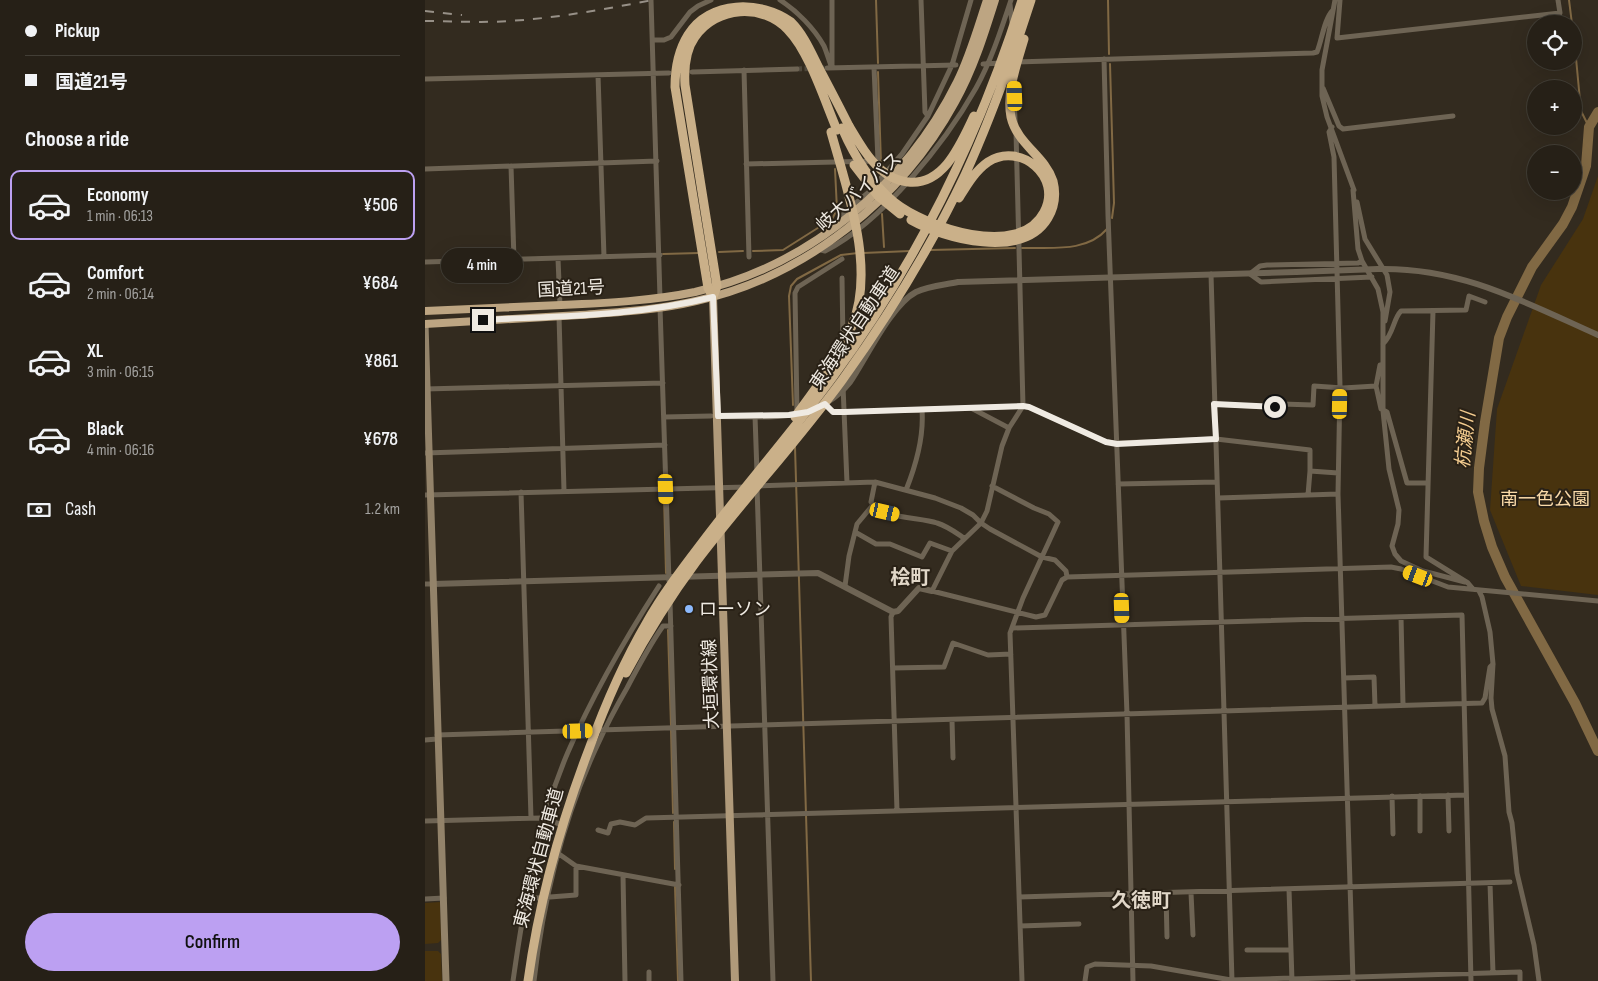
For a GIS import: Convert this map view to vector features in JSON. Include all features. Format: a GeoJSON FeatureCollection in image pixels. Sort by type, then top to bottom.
{"type":"FeatureCollection","features":[{"type":"Feature","properties":{"kind":"highway","name":"岐大バイパス"},"geometry":{"type":"LineString","coordinates":[[712,287],[774,264],[822,237],[841,223],[893,177],[911,156],[937,119],[959,79],[987,0]]}},
{"type":"Feature","properties":{"kind":"highway","name":"岐大バイパス"},"geometry":{"type":"LineString","coordinates":[[713,297],[777,272],[817,249],[847,228],[883,196],[917,160],[943,122],[965,82],[985,32],[995,0]]}},
{"type":"Feature","properties":{"kind":"highway"},"geometry":{"type":"LineString","coordinates":[[840,129],[888,175],[913,182],[936,175],[949,162],[973,118],[1020,0]]}},
{"type":"Feature","properties":{"kind":"highway","name":"東海環状自動車道"},"geometry":{"type":"LineString","coordinates":[[528,981],[541,902],[551,860],[564,818],[617,679],[649,619],[687,563],[833,376],[896,283],[922,238],[957,170],[997,71],[1020,0]]}},
{"type":"Feature","properties":{"kind":"highway"},"geometry":{"type":"LineString","coordinates":[[713,297],[694,135],[685,85],[685,66],[690,46],[701,29],[717,18],[736,12],[755,12],[774,18],[789,31],[812,62],[840,129],[847,154],[869,186],[889,206],[924,227],[958,239],[984,242],[1010,241],[1036,231],[1042,226],[1054,204],[1052,179],[1045,165],[1018,134],[1011,117],[1010,99],[1015,70],[1033,0]]}},
{"type":"Feature","properties":{"kind":"highway","name":"東海環状自動車道"},"geometry":{"type":"LineString","coordinates":[[591,745],[634,658],[678,588],[836,388],[886,317],[929,243],[965,175],[994,106],[1033,0]]}},
{"type":"Feature","properties":{"kind":"highway"},"geometry":{"type":"LineString","coordinates":[[812,62],[840,129],[860,164],[883,192],[926,222],[940,227],[947,229],[985,236],[1021,231],[1034,224],[1044,212],[1048,200],[1048,186],[1038,168],[1033,163],[1019,157],[1003,156],[984,165],[965,188],[944,224],[940,232],[936,240],[927,256],[905,292],[886,317]]}},
{"type":"Feature","properties":{"kind":"highway"},"geometry":{"type":"LineString","coordinates":[[730,506],[801,408],[838,353],[853,326],[862,286],[862,261],[850,202],[840,129]]}},
{"type":"Feature","properties":{"kind":"highway","name":"国道21号"},"geometry":{"type":"LineString","coordinates":[[425,311],[633,301],[660,298],[712,287]]}},
{"type":"Feature","properties":{"kind":"highway","name":"国道21号"},"geometry":{"type":"LineString","coordinates":[[425,324],[559,316],[660,307],[713,297]]}},
{"type":"Feature","properties":{"kind":"main road","name":"大垣環状線"},"geometry":{"type":"LineString","coordinates":[[713,297],[714,416],[720,488],[735,981]]}},
{"type":"Feature","properties":{"kind":"main road"},"geometry":{"type":"LineString","coordinates":[[425,324],[428,495],[433,584],[446,981]]}},
{"type":"Feature","properties":{"kind":"street"},"geometry":{"type":"LineString","coordinates":[[651,0],[660,298]]}},
{"type":"Feature","properties":{"kind":"street"},"geometry":{"type":"LineString","coordinates":[[653,40],[671,38],[690,12],[711,0]]}},
{"type":"Feature","properties":{"kind":"street"},"geometry":{"type":"LineString","coordinates":[[781,0],[810,26],[823,45],[829,68]]}},
{"type":"Feature","properties":{"kind":"street"},"geometry":{"type":"LineString","coordinates":[[829,68],[832,0]]}},
{"type":"Feature","properties":{"kind":"street"},"geometry":{"type":"LineString","coordinates":[[921,0],[925,112],[928,116]]}},
{"type":"Feature","properties":{"kind":"street"},"geometry":{"type":"LineString","coordinates":[[841,223],[844,213],[869,192],[902,154],[928,116],[954,65],[971,0]]}},
{"type":"Feature","properties":{"kind":"street"},"geometry":{"type":"LineString","coordinates":[[1335,0],[1322,70],[1323,104],[1353,190],[1356,242],[1362,261],[1379,289],[1383,306],[1383,411],[1389,469],[1399,510],[1398,524],[1392,546],[1395,554],[1401,561],[1423,571],[1465,582]]}},
{"type":"Feature","properties":{"kind":"street"},"geometry":{"type":"LineString","coordinates":[[1340,0],[1337,38],[1560,13],[1559,0]]}},
{"type":"Feature","properties":{"kind":"street"},"geometry":{"type":"LineString","coordinates":[[817,249],[825,250],[856,230],[906,185],[962,111],[985,64],[1011,2]]}},
{"type":"Feature","properties":{"kind":"street"},"geometry":{"type":"LineString","coordinates":[[932,591],[952,551],[981,523],[987,511],[1002,446],[1009,428],[1023,406],[1011,2]]}},
{"type":"Feature","properties":{"kind":"street"},"geometry":{"type":"LineString","coordinates":[[985,64],[1313,53],[1317,52],[1321,32],[1327,24],[1329,14],[1333,10]]}},
{"type":"Feature","properties":{"kind":"street"},"geometry":{"type":"LineString","coordinates":[[1105,59],[1127,714],[1133,981]]}},
{"type":"Feature","properties":{"kind":"street"},"geometry":{"type":"LineString","coordinates":[[829,68],[954,65]]}},
{"type":"Feature","properties":{"kind":"street"},"geometry":{"type":"LineString","coordinates":[[747,164],[878,161],[874,67]]}},
{"type":"Feature","properties":{"kind":"street"},"geometry":{"type":"LineString","coordinates":[[691,72],[797,69]]}},
{"type":"Feature","properties":{"kind":"street"},"geometry":{"type":"LineString","coordinates":[[744,70],[749,257]]}},
{"type":"Feature","properties":{"kind":"street"},"geometry":{"type":"LineString","coordinates":[[425,80],[669,73]]}},
{"type":"Feature","properties":{"kind":"street"},"geometry":{"type":"LineString","coordinates":[[598,75],[604,257]]}},
{"type":"Feature","properties":{"kind":"street"},"geometry":{"type":"LineString","coordinates":[[1322,88],[1339,126],[1343,129],[1453,116]]}},
{"type":"Feature","properties":{"kind":"street"},"geometry":{"type":"LineString","coordinates":[[1332,127],[1329,132],[1334,157],[1340,386],[1338,494],[1353,979]]}},
{"type":"Feature","properties":{"kind":"street"},"geometry":{"type":"LineString","coordinates":[[425,169],[657,161]]}},
{"type":"Feature","properties":{"kind":"street"},"geometry":{"type":"LineString","coordinates":[[511,166],[514,260]]}},
{"type":"Feature","properties":{"kind":"street"},"geometry":{"type":"LineString","coordinates":[[1353,190],[1356,191],[1365,239],[1384,269],[1390,292],[1384,324]]}},
{"type":"Feature","properties":{"kind":"street"},"geometry":{"type":"LineString","coordinates":[[425,262],[660,255]]}},
{"type":"Feature","properties":{"kind":"street"},"geometry":{"type":"LineString","coordinates":[[558,259],[559,305]]}},
{"type":"Feature","properties":{"kind":"street"},"geometry":{"type":"LineString","coordinates":[[797,414],[795,293],[797,287],[842,259]]}},
{"type":"Feature","properties":{"kind":"street"},"geometry":{"type":"LineString","coordinates":[[1249,274],[1260,266],[1267,264],[1336,264],[1358,263],[1362,261]]}},
{"type":"Feature","properties":{"kind":"street"},"geometry":{"type":"LineString","coordinates":[[664,418],[755,416],[808,412],[825,404],[843,391],[905,299],[930,287],[958,282],[1384,269],[1433,272],[1483,285],[1598,335]]}},
{"type":"Feature","properties":{"kind":"street"},"geometry":{"type":"LineString","coordinates":[[1211,274],[1232,981]]}},
{"type":"Feature","properties":{"kind":"street"},"geometry":{"type":"LineString","coordinates":[[1249,274],[1261,282],[1371,277]]}},
{"type":"Feature","properties":{"kind":"street"},"geometry":{"type":"LineString","coordinates":[[842,278],[843,391],[847,483]]}},
{"type":"Feature","properties":{"kind":"street"},"geometry":{"type":"LineString","coordinates":[[1383,345],[1390,338],[1398,314],[1401,311],[1466,310],[1469,296],[1485,302]]}},
{"type":"Feature","properties":{"kind":"street"},"geometry":{"type":"LineString","coordinates":[[660,307],[681,981]]}},
{"type":"Feature","properties":{"kind":"street"},"geometry":{"type":"LineString","coordinates":[[1433,311],[1426,557],[1468,583],[1483,597],[1488,619],[1493,664],[1492,709],[1505,756],[1509,812],[1512,823],[1517,873],[1534,945],[1539,981]]}},
{"type":"Feature","properties":{"kind":"street"},"geometry":{"type":"LineString","coordinates":[[559,316],[564,490]]}},
{"type":"Feature","properties":{"kind":"street"},"geometry":{"type":"LineString","coordinates":[[1382,357],[1376,386],[1381,409],[1387,412],[1407,483],[1427,483]]}},
{"type":"Feature","properties":{"kind":"street"},"geometry":{"type":"LineString","coordinates":[[426,389],[663,383]]}},
{"type":"Feature","properties":{"kind":"street"},"geometry":{"type":"LineString","coordinates":[[1214,404],[1270,407],[1283,404],[1313,405],[1314,386],[1340,386],[1343,388],[1376,386]]}},
{"type":"Feature","properties":{"kind":"street"},"geometry":{"type":"LineString","coordinates":[[825,404],[833,412],[1023,406],[1106,442],[1117,444],[1216,439],[1310,450],[1308,495]]}},
{"type":"Feature","properties":{"kind":"street"},"geometry":{"type":"LineString","coordinates":[[971,408],[1009,428]]}},
{"type":"Feature","properties":{"kind":"street"},"geometry":{"type":"LineString","coordinates":[[906,490],[914,470],[919,449],[923,421],[922,410]]}},
{"type":"Feature","properties":{"kind":"street"},"geometry":{"type":"LineString","coordinates":[[755,416],[773,981]]}},
{"type":"Feature","properties":{"kind":"street"},"geometry":{"type":"LineString","coordinates":[[427,453],[665,445]]}},
{"type":"Feature","properties":{"kind":"street"},"geometry":{"type":"LineString","coordinates":[[1310,471],[1339,474]]}},
{"type":"Feature","properties":{"kind":"street"},"geometry":{"type":"LineString","coordinates":[[875,482],[871,502],[873,506],[885,512],[935,522],[953,530],[964,538]]}},
{"type":"Feature","properties":{"kind":"street"},"geometry":{"type":"LineString","coordinates":[[428,495],[875,482],[935,498],[961,508],[981,523],[1041,557],[1055,560],[1066,571],[1067,577]]}},
{"type":"Feature","properties":{"kind":"street"},"geometry":{"type":"LineString","coordinates":[[1118,484],[1217,482]]}},
{"type":"Feature","properties":{"kind":"street"},"geometry":{"type":"LineString","coordinates":[[993,486],[1049,514],[1058,522],[1017,612],[1010,633],[1022,981]]}},
{"type":"Feature","properties":{"kind":"street"},"geometry":{"type":"LineString","coordinates":[[521,492],[531,818]]}},
{"type":"Feature","properties":{"kind":"street"},"geometry":{"type":"LineString","coordinates":[[1217,498],[1338,494]]}},
{"type":"Feature","properties":{"kind":"street"},"geometry":{"type":"LineString","coordinates":[[845,586],[857,524],[873,506]]}},
{"type":"Feature","properties":{"kind":"street"},"geometry":{"type":"LineString","coordinates":[[855,532],[876,544],[890,544],[922,557],[931,543],[952,551]]}},
{"type":"Feature","properties":{"kind":"street"},"geometry":{"type":"LineString","coordinates":[[425,584],[792,572],[822,573],[893,612],[898,611],[919,588],[1036,617],[1045,615],[1062,580],[1067,577],[1391,567],[1448,587],[1598,602]]}},
{"type":"Feature","properties":{"kind":"street"},"geometry":{"type":"LineString","coordinates":[[513,981],[527,896],[545,819],[568,753],[608,670],[659,586]]}},
{"type":"Feature","properties":{"kind":"street"},"geometry":{"type":"LineString","coordinates":[[893,612],[891,617],[897,811]]}},
{"type":"Feature","properties":{"kind":"street"},"geometry":{"type":"LineString","coordinates":[[1012,628],[1462,615],[1471,981]]}},
{"type":"Feature","properties":{"kind":"street"},"geometry":{"type":"LineString","coordinates":[[1401,617],[1403,705]]}},
{"type":"Feature","properties":{"kind":"street"},"geometry":{"type":"LineString","coordinates":[[633,626],[654,638]]}},
{"type":"Feature","properties":{"kind":"street"},"geometry":{"type":"LineString","coordinates":[[534,981],[548,896],[567,826],[586,773],[604,730],[654,638],[663,626],[671,626]]}},
{"type":"Feature","properties":{"kind":"street"},"geometry":{"type":"LineString","coordinates":[[893,668],[944,666],[953,643],[988,655],[1011,654]]}},
{"type":"Feature","properties":{"kind":"street"},"geometry":{"type":"LineString","coordinates":[[425,740],[437,737],[604,730],[1482,703],[1485,698],[1490,667],[1493,664]]}},
{"type":"Feature","properties":{"kind":"street"},"geometry":{"type":"LineString","coordinates":[[1344,678],[1374,676],[1375,706]]}},
{"type":"Feature","properties":{"kind":"street"},"geometry":{"type":"LineString","coordinates":[[952,720],[953,758]]}},
{"type":"Feature","properties":{"kind":"street"},"geometry":{"type":"LineString","coordinates":[[598,830],[608,833],[611,824],[615,822],[635,825],[646,818],[1466,794]]}},
{"type":"Feature","properties":{"kind":"street"},"geometry":{"type":"LineString","coordinates":[[1448,795],[1449,831]]}},
{"type":"Feature","properties":{"kind":"street"},"geometry":{"type":"LineString","coordinates":[[1392,796],[1393,834]]}},
{"type":"Feature","properties":{"kind":"street"},"geometry":{"type":"LineString","coordinates":[[1420,796],[1421,832]]}},
{"type":"Feature","properties":{"kind":"street"},"geometry":{"type":"LineString","coordinates":[[425,821],[531,818],[545,819],[567,826]]}},
{"type":"Feature","properties":{"kind":"street"},"geometry":{"type":"LineString","coordinates":[[559,854],[576,866],[679,885]]}},
{"type":"Feature","properties":{"kind":"street"},"geometry":{"type":"LineString","coordinates":[[527,896],[576,895],[576,866]]}},
{"type":"Feature","properties":{"kind":"street"},"geometry":{"type":"LineString","coordinates":[[623,875],[625,981]]}},
{"type":"Feature","properties":{"kind":"street"},"geometry":{"type":"LineString","coordinates":[[1019,897],[1510,882]]}},
{"type":"Feature","properties":{"kind":"street"},"geometry":{"type":"LineString","coordinates":[[1489,883],[1493,973]]}},
{"type":"Feature","properties":{"kind":"street"},"geometry":{"type":"LineString","coordinates":[[1289,889],[1291,979]]}},
{"type":"Feature","properties":{"kind":"street"},"geometry":{"type":"LineString","coordinates":[[1191,893],[1193,935]]}},
{"type":"Feature","properties":{"kind":"street"},"geometry":{"type":"LineString","coordinates":[[1165,894],[1167,937]]}},
{"type":"Feature","properties":{"kind":"street"},"geometry":{"type":"LineString","coordinates":[[425,899],[444,898]]}},
{"type":"Feature","properties":{"kind":"street"},"geometry":{"type":"LineString","coordinates":[[1020,926],[1079,924]]}},
{"type":"Feature","properties":{"kind":"street"},"geometry":{"type":"LineString","coordinates":[[1247,950],[1290,950]]}},
{"type":"Feature","properties":{"kind":"street"},"geometry":{"type":"LineString","coordinates":[[1085,981],[1087,968],[1091,965],[1133,965],[1151,966],[1232,981],[1425,978],[1520,972],[1520,981]]}},
{"type":"Feature","properties":{"kind":"street"},"geometry":{"type":"LineString","coordinates":[[649,972],[649,981]]}},
{"type":"Feature","properties":{"kind":"green space","name":"南一色公園"},"geometry":{"type":"Polygon","coordinates":[[[1598,176],[1598,595],[1521,586],[1490,510],[1497,409],[1541,285],[1583,219],[1598,176]]]}},
{"type":"Feature","properties":{"kind":"green space"},"geometry":{"type":"Polygon","coordinates":[[[440,902],[441,940],[438,943],[425,944],[425,903],[440,902]]]}},
{"type":"Feature","properties":{"kind":"green space"},"geometry":{"type":"Polygon","coordinates":[[[425,951],[438,951],[441,954],[442,981],[425,981],[425,951]]]}},
{"type":"Feature","properties":{"kind":"waterway"},"geometry":{"type":"LineString","coordinates":[[876,0],[878,63]]}},
{"type":"Feature","properties":{"kind":"waterway"},"geometry":{"type":"LineString","coordinates":[[1108,0],[1109,54]]}},
{"type":"Feature","properties":{"kind":"waterway","name":"杭瀬川"},"geometry":{"type":"LineString","coordinates":[[1569,0],[1571,15]]}},
{"type":"Feature","properties":{"kind":"waterway"},"geometry":{"type":"LineString","coordinates":[[1110,64],[1114,203],[1112,218]]}},
{"type":"Feature","properties":{"kind":"waterway","name":"杭瀬川"},"geometry":{"type":"LineString","coordinates":[[1577,70],[1581,111],[1589,127]]}},
{"type":"Feature","properties":{"kind":"waterway"},"geometry":{"type":"LineString","coordinates":[[878,72],[881,164]]}},
{"type":"Feature","properties":{"kind":"waterway","name":"杭瀬川"},"geometry":{"type":"LineString","coordinates":[[1598,112],[1589,127],[1586,166],[1572,207],[1563,224],[1532,267],[1507,317],[1499,338],[1485,422],[1478,492],[1492,547],[1505,577],[1575,703],[1598,751]]}},
{"type":"Feature","properties":{"kind":"waterway"},"geometry":{"type":"LineString","coordinates":[[753,251],[783,250],[832,219],[837,210],[835,169]]}},
{"type":"Feature","properties":{"kind":"waterway"},"geometry":{"type":"LineString","coordinates":[[882,214],[884,247]]}},
{"type":"Feature","properties":{"kind":"waterway"},"geometry":{"type":"LineString","coordinates":[[1022,248],[1056,248],[1079,245],[1099,237],[1107,229]]}},
{"type":"Feature","properties":{"kind":"waterway"},"geometry":{"type":"LineString","coordinates":[[930,250],[1015,248]]}},
{"type":"Feature","properties":{"kind":"waterway"},"geometry":{"type":"LineString","coordinates":[[719,252],[743,251]]}},
{"type":"Feature","properties":{"kind":"waterway"},"geometry":{"type":"LineString","coordinates":[[863,253],[910,251]]}},
{"type":"Feature","properties":{"kind":"waterway"},"geometry":{"type":"LineString","coordinates":[[663,254],[699,253]]}},
{"type":"Feature","properties":{"kind":"waterway"},"geometry":{"type":"LineString","coordinates":[[793,405],[789,296],[791,286],[797,279],[841,255],[858,253]]}},
{"type":"Feature","properties":{"kind":"waterway"},"geometry":{"type":"LineString","coordinates":[[795,447],[811,981]]}},
{"type":"Feature","properties":{"kind":"waterway"},"geometry":{"type":"LineString","coordinates":[[664,495],[666,573]]}},
{"type":"Feature","properties":{"kind":"waterway"},"geometry":{"type":"LineString","coordinates":[[668,630],[671,726]]}},
{"type":"Feature","properties":{"kind":"waterway"},"geometry":{"type":"LineString","coordinates":[[671,730],[673,813]]}},
{"type":"Feature","properties":{"kind":"waterway"},"geometry":{"type":"LineString","coordinates":[[674,822],[675,869]]}},
{"type":"Feature","properties":{"kind":"waterway"},"geometry":{"type":"LineString","coordinates":[[675,887],[678,981]]}},
{"type":"Feature","properties":{"kind":"tunnel"},"geometry":{"type":"LineString","coordinates":[[797,69],[827,68]]}},
{"type":"Feature","properties":{"kind":"railway"},"geometry":{"type":"LineString","coordinates":[[425,21],[488,22],[527,20],[581,13],[653,0]]}},
{"type":"Feature","properties":{"kind":"railway"},"geometry":{"type":"LineString","coordinates":[[425,11],[462,15]]}},
{"type":"Feature","properties":{"kind":"place","name":"ローソン"},"geometry":{"type":"Point","coordinates":[689,609]}},
{"type":"Feature","properties":{"kind":"district","name":"桧町"},"geometry":{"type":"Point","coordinates":[910,578]}},
{"type":"Feature","properties":{"kind":"district","name":"久徳町"},"geometry":{"type":"Point","coordinates":[1141,901]}},
{"type":"Feature","properties":{"kind":"route"},"geometry":{"type":"LineString","coordinates":[[483,320],[635,310],[713,297],[718,416],[789,415],[808,412],[825,404],[833,412],[1023,406],[1106,442],[1117,444],[1125,442],[1216,439],[1214,404],[1275,407]]}}]}
